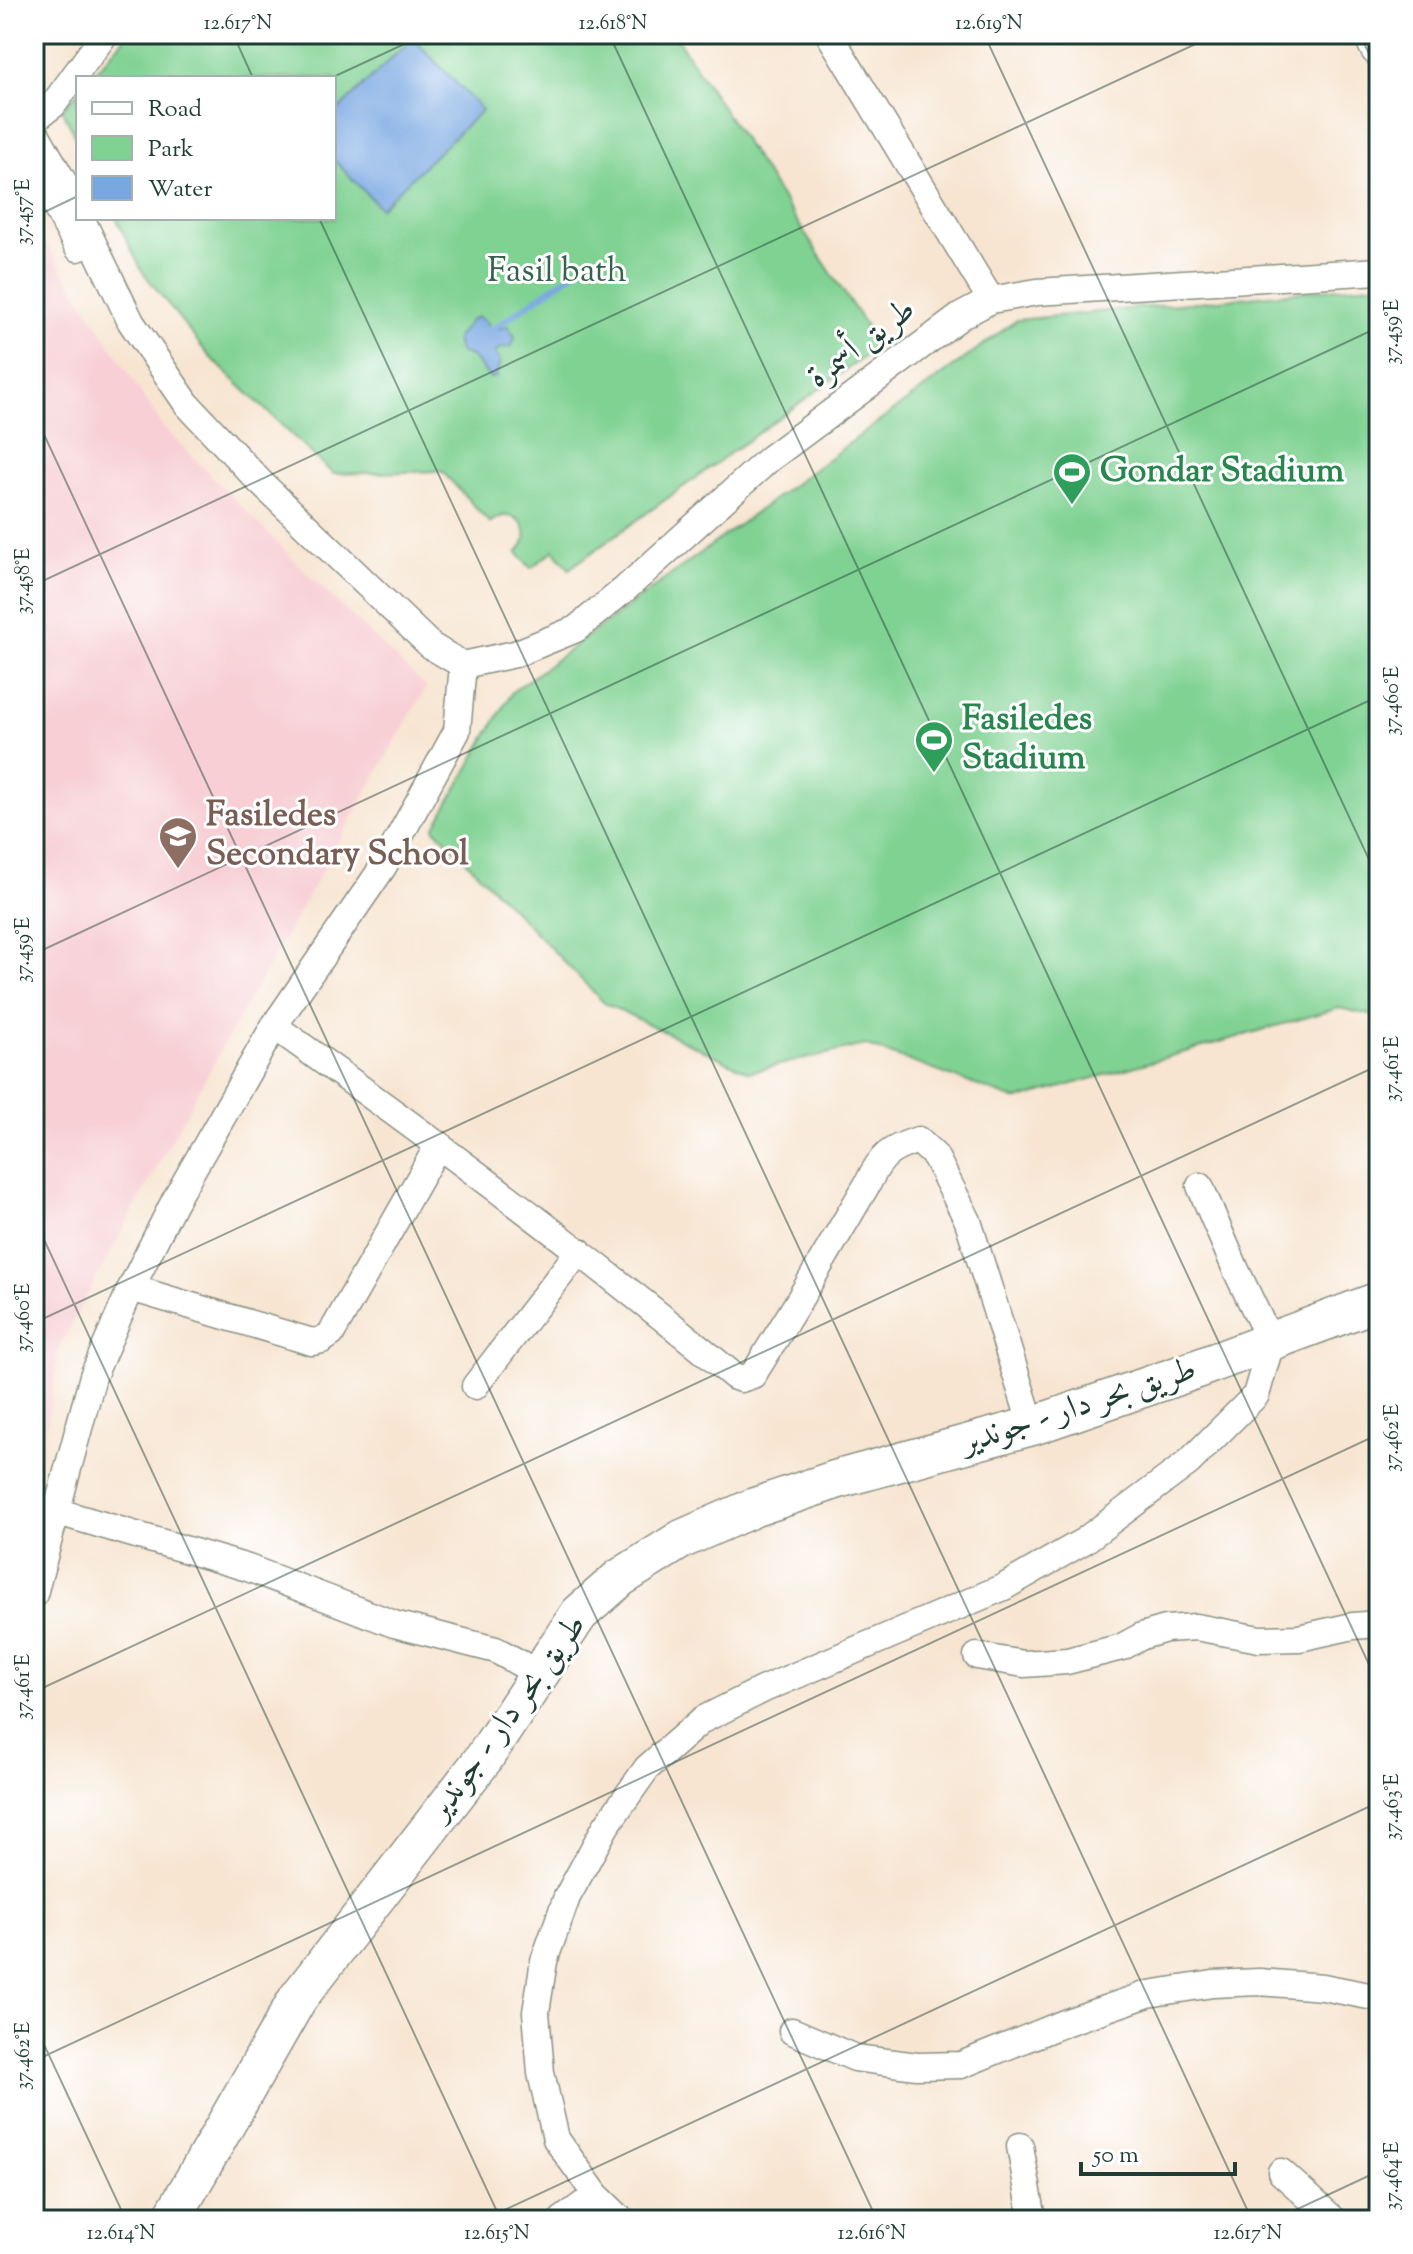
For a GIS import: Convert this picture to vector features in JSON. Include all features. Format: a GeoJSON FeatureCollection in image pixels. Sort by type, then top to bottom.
{"type":"FeatureCollection","features":[{"type":"Feature","properties":{"kind":"highway"},"geometry":{"type":"LineString","coordinates":[[1373,34],[1379,47]]}},
{"type":"Feature","properties":{"kind":"highway","name":"طريق بحر دار - جوندير"},"geometry":{"type":"LineString","coordinates":[[171,2220],[298,1998],[484,1758],[579,1614],[620,1578],[682,1539],[755,1507],[838,1479],[1032,1426],[1271,1343],[1379,1301]]}},
{"type":"Feature","properties":{"kind":"street"},"geometry":{"type":"LineString","coordinates":[[34,119],[53,105],[105,34]]}},
{"type":"Feature","properties":{"kind":"street"},"geometry":{"type":"LineString","coordinates":[[829,34],[991,300]]}},
{"type":"Feature","properties":{"kind":"street"},"geometry":{"type":"LineString","coordinates":[[34,130],[76,208]]}},
{"type":"Feature","properties":{"kind":"street"},"geometry":{"type":"LineString","coordinates":[[34,166],[124,331],[155,375],[180,409],[208,439],[260,482]]}},
{"type":"Feature","properties":{"kind":"street"},"geometry":{"type":"LineString","coordinates":[[34,1594],[93,1376],[131,1288],[174,1202],[274,1026],[383,867],[457,731],[463,665],[431,646],[260,482],[187,404],[131,322],[82,220]]}},
{"type":"Feature","properties":{"kind":"street","name":"طريق أسمرة"},"geometry":{"type":"LineString","coordinates":[[463,665],[515,654],[576,629],[769,459],[950,324],[991,300],[1037,292],[1379,271]]}},
{"type":"Feature","properties":{"kind":"street"},"geometry":{"type":"LineString","coordinates":[[274,1026],[439,1144],[579,1251],[735,1377],[753,1375],[876,1166],[888,1152],[918,1140],[935,1156],[968,1221],[1032,1426]]}},
{"type":"Feature","properties":{"kind":"street"},"geometry":{"type":"LineString","coordinates":[[131,1288],[312,1342],[322,1340],[331,1334],[439,1144]]}},
{"type":"Feature","properties":{"kind":"street"},"geometry":{"type":"LineString","coordinates":[[622,2220],[596,2195],[556,2139],[541,2073],[536,2012],[544,1961],[567,1897],[606,1826],[647,1768],[702,1720],[764,1689],[1004,1587],[1084,1541],[1188,1463],[1256,1395],[1271,1343],[1200,1186]]}},
{"type":"Feature","properties":{"kind":"street"},"geometry":{"type":"LineString","coordinates":[[475,1386],[579,1251]]}},
{"type":"Feature","properties":{"kind":"street"},"geometry":{"type":"LineString","coordinates":[[55,1511],[248,1568],[394,1624],[496,1650],[539,1674]]}},
{"type":"Feature","properties":{"kind":"street"},"geometry":{"type":"LineString","coordinates":[[977,1656],[1024,1664],[1067,1661],[1122,1647],[1142,1636],[1166,1629],[1196,1627],[1259,1639],[1299,1638],[1353,1626],[1379,1624]]}},
{"type":"Feature","properties":{"kind":"street"},"geometry":{"type":"LineString","coordinates":[[792,2031],[855,2058],[917,2066],[961,2065],[1148,1994],[1213,1984],[1259,1982],[1323,1987],[1379,1998]]}},
{"type":"Feature","properties":{"kind":"street"},"geometry":{"type":"LineString","coordinates":[[1020,2146],[1033,2220]]}},
{"type":"Feature","properties":{"kind":"street"},"geometry":{"type":"LineString","coordinates":[[1281,2172],[1334,2220]]}},
{"type":"Feature","properties":{"kind":"street"},"geometry":{"type":"LineString","coordinates":[[562,2220],[596,2195]]}},
{"type":"Feature","properties":{"kind":"shaded area","name":"Fasiledes Secondary School"},"geometry":{"type":"Polygon","coordinates":[[[34,225],[163,427],[320,586],[426,687],[219,1053],[60,1345],[34,1503],[34,225]]]}},
{"type":"Feature","properties":{"kind":"green space","name":"Fasil bath"},"geometry":{"type":"Polygon","coordinates":[[[128,34],[674,34],[879,346],[569,569],[554,550],[531,568],[517,553],[525,538],[521,522],[506,516],[490,523],[442,471],[333,474],[209,356],[142,271],[117,220],[336,220],[336,76],[92,76],[128,34]]]}},
{"type":"Feature","properties":{"kind":"green space"},"geometry":{"type":"Polygon","coordinates":[[[76,94],[76,137],[62,110],[76,94]]]}},
{"type":"Feature","properties":{"kind":"green space","name":"Gondar Stadium"},"geometry":{"type":"Polygon","coordinates":[[[1379,284],[1379,1017],[1339,1008],[1017,1100],[865,1045],[749,1072],[604,1003],[434,828],[512,692],[1017,320],[1379,284]]]}},
{"type":"Feature","properties":{"kind":"water"},"geometry":{"type":"Polygon","coordinates":[[[413,38],[482,110],[380,208],[336,162],[336,112],[413,38]]]}},
{"type":"Feature","properties":{"kind":"water"},"geometry":{"type":"Polygon","coordinates":[[[478,317],[487,323],[491,331],[508,326],[515,337],[512,346],[495,353],[500,361],[496,377],[490,378],[471,356],[459,352],[456,339],[471,320],[478,317]]]}},
{"type":"Feature","properties":{"kind":"waterway"},"geometry":{"type":"LineString","coordinates":[[490,331],[581,268]]}},
{"type":"Feature","properties":{"kind":"place","name":"Gondar Stadium"},"geometry":{"type":"Point","coordinates":[1072,506]}},
{"type":"Feature","properties":{"kind":"place","name":"Fasiledes Stadium"},"geometry":{"type":"Point","coordinates":[934,774]}},
{"type":"Feature","properties":{"kind":"place","name":"Fasiledes Secondary School"},"geometry":{"type":"Point","coordinates":[178,870]}}]}
